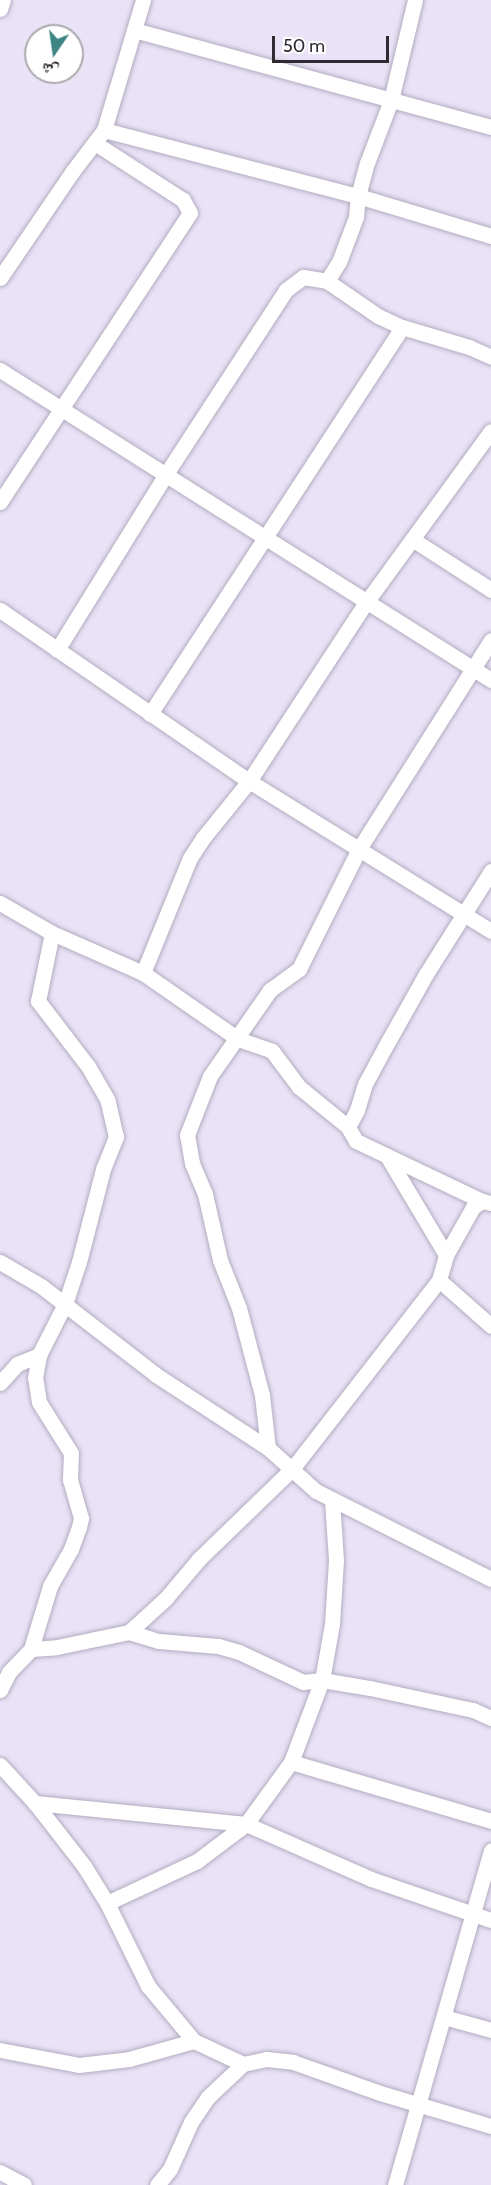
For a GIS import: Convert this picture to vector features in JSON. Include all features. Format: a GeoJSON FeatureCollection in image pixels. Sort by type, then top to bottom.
{"type":"FeatureCollection","features":[{"type":"Feature","properties":{"kind":"street"},"geometry":{"type":"LineString","coordinates":[[0,9],[3,0]]}},
{"type":"Feature","properties":{"kind":"street"},"geometry":{"type":"LineString","coordinates":[[0,278],[105,130],[143,0]]}},
{"type":"Feature","properties":{"kind":"street"},"geometry":{"type":"LineString","coordinates":[[327,281],[339,262],[356,218],[358,196],[367,163],[391,100],[415,0]]}},
{"type":"Feature","properties":{"kind":"street"},"geometry":{"type":"LineString","coordinates":[[134,30],[491,127]]}},
{"type":"Feature","properties":{"kind":"street"},"geometry":{"type":"LineString","coordinates":[[105,130],[358,196],[491,236]]}},
{"type":"Feature","properties":{"kind":"street"},"geometry":{"type":"LineString","coordinates":[[0,502],[190,213],[183,200],[95,143]]}},
{"type":"Feature","properties":{"kind":"street"},"geometry":{"type":"LineString","coordinates":[[57,650],[166,474],[286,290],[303,277],[327,281],[378,316],[402,327],[469,346],[491,357]]}},
{"type":"Feature","properties":{"kind":"street"},"geometry":{"type":"LineString","coordinates":[[150,714],[402,327]]}},
{"type":"Feature","properties":{"kind":"street"},"geometry":{"type":"LineString","coordinates":[[0,370],[491,680]]}},
{"type":"Feature","properties":{"kind":"street"},"geometry":{"type":"LineString","coordinates":[[142,973],[190,858],[249,781],[367,601],[491,431]]}},
{"type":"Feature","properties":{"kind":"street"},"geometry":{"type":"LineString","coordinates":[[412,539],[491,590]]}},
{"type":"Feature","properties":{"kind":"street"},"geometry":{"type":"LineString","coordinates":[[0,610],[249,781],[464,912],[491,931]]}},
{"type":"Feature","properties":{"kind":"street"},"geometry":{"type":"LineString","coordinates":[[268,1448],[262,1395],[239,1308],[220,1260],[205,1194],[192,1163],[187,1136],[210,1076],[270,990],[299,969],[359,849],[491,640]]}},
{"type":"Feature","properties":{"kind":"street"},"geometry":{"type":"LineString","coordinates":[[348,1127],[357,1110],[365,1084],[464,912],[491,871]]}},
{"type":"Feature","properties":{"kind":"street"},"geometry":{"type":"LineString","coordinates":[[0,903],[52,933],[142,973],[238,1039],[272,1051],[299,1087],[348,1127],[356,1141],[487,1202]]}},
{"type":"Feature","properties":{"kind":"street"},"geometry":{"type":"LineString","coordinates":[[31,1649],[50,1586],[71,1549],[81,1518],[70,1480],[71,1453],[37,1395],[35,1378],[39,1355],[64,1304],[90,1224],[103,1169],[116,1137],[107,1099],[87,1065],[39,1001],[52,933]]}},
{"type":"Feature","properties":{"kind":"street"},"geometry":{"type":"LineString","coordinates":[[387,1156],[446,1255]]}},
{"type":"Feature","properties":{"kind":"street"},"geometry":{"type":"LineString","coordinates":[[129,1632],[166,1598],[199,1559],[292,1469],[439,1280],[446,1255],[474,1207],[487,1202]]}},
{"type":"Feature","properties":{"kind":"street"},"geometry":{"type":"LineString","coordinates":[[0,1262],[64,1304],[156,1375],[268,1448],[304,1482],[332,1500],[491,1579]]}},
{"type":"Feature","properties":{"kind":"street"},"geometry":{"type":"LineString","coordinates":[[439,1280],[491,1326]]}},
{"type":"Feature","properties":{"kind":"street"},"geometry":{"type":"LineString","coordinates":[[0,1383],[17,1364],[39,1355]]}},
{"type":"Feature","properties":{"kind":"street"},"geometry":{"type":"LineString","coordinates":[[108,1903],[197,1861],[220,1841],[246,1824],[291,1762],[322,1680],[335,1602],[336,1560],[332,1500]]}},
{"type":"Feature","properties":{"kind":"street"},"geometry":{"type":"LineString","coordinates":[[0,1690],[4,1670],[31,1649],[57,1647],[129,1632],[159,1641],[218,1646],[259,1660],[280,1673],[303,1682],[322,1680],[461,1708],[491,1718]]}},
{"type":"Feature","properties":{"kind":"street"},"geometry":{"type":"LineString","coordinates":[[291,1762],[491,1821]]}},
{"type":"Feature","properties":{"kind":"street"},"geometry":{"type":"LineString","coordinates":[[0,1765],[35,1803],[84,1866],[108,1903],[148,1986],[194,2041],[243,2064],[280,2059],[491,2126]]}},
{"type":"Feature","properties":{"kind":"street"},"geometry":{"type":"LineString","coordinates":[[35,1803],[246,1824],[332,1864],[491,1920]]}},
{"type":"Feature","properties":{"kind":"street"},"geometry":{"type":"LineString","coordinates":[[395,2185],[491,1850]]}},
{"type":"Feature","properties":{"kind":"street"},"geometry":{"type":"LineString","coordinates":[[444,2017],[491,2030]]}},
{"type":"Feature","properties":{"kind":"street"},"geometry":{"type":"LineString","coordinates":[[0,2050],[59,2063],[88,2064],[129,2059],[194,2041]]}},
{"type":"Feature","properties":{"kind":"street"},"geometry":{"type":"LineString","coordinates":[[157,2185],[170,2169],[191,2121],[208,2097],[243,2064]]}},
{"type":"Feature","properties":{"kind":"street"},"geometry":{"type":"LineString","coordinates":[[0,2172],[24,2185]]}}]}
